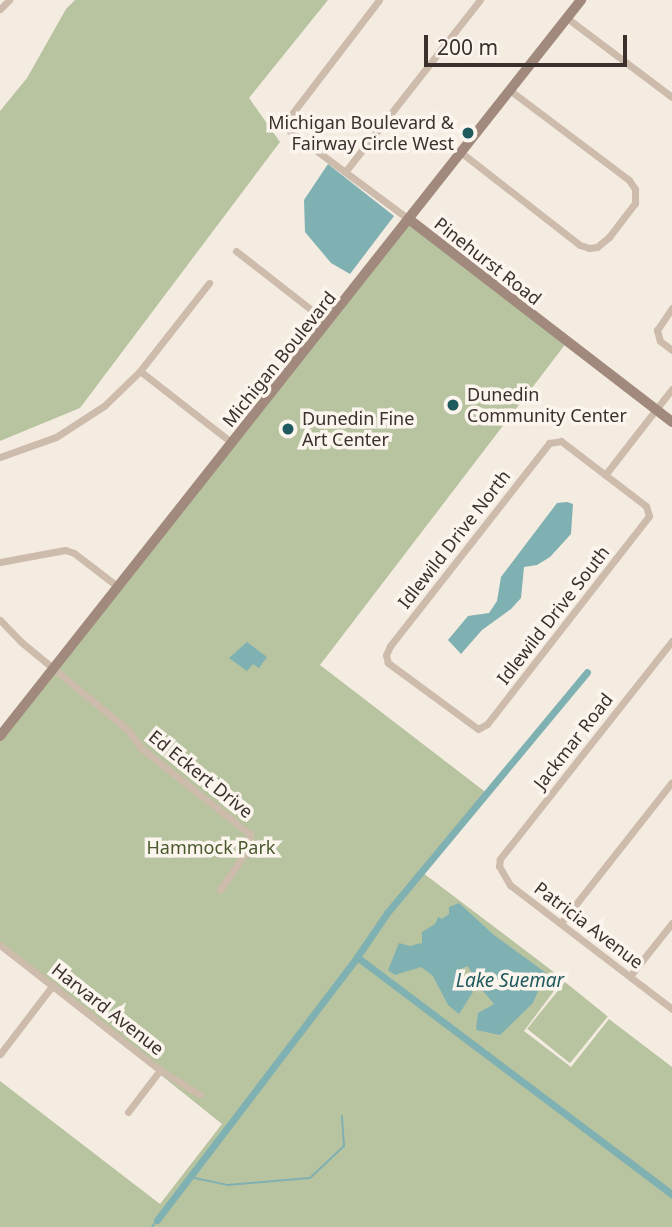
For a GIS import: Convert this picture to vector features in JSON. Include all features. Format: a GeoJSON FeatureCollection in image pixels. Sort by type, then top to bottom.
{"type":"FeatureCollection","features":[{"type":"Feature","properties":{"kind":"street"},"geometry":{"type":"LineString","coordinates":[[0,9],[9,0]]}},
{"type":"Feature","properties":{"kind":"street","name":"Pinehurst Road"},"geometry":{"type":"LineString","coordinates":[[379,0],[290,113],[285,123],[290,131],[672,422]]}},
{"type":"Feature","properties":{"kind":"street"},"geometry":{"type":"LineString","coordinates":[[345,172],[480,0]]}},
{"type":"Feature","properties":{"kind":"street","name":"Michigan Boulevard"},"geometry":{"type":"LineString","coordinates":[[0,736],[463,154],[581,0]]}},
{"type":"Feature","properties":{"kind":"street"},"geometry":{"type":"LineString","coordinates":[[567,18],[672,97]]}},
{"type":"Feature","properties":{"kind":"street"},"geometry":{"type":"LineString","coordinates":[[463,154],[589,248],[597,247],[609,237],[635,203],[635,189],[629,180],[511,91]]}},
{"type":"Feature","properties":{"kind":"street"},"geometry":{"type":"LineString","coordinates":[[236,251],[328,323]]}},
{"type":"Feature","properties":{"kind":"street"},"geometry":{"type":"LineString","coordinates":[[0,457],[28,449],[82,422],[104,406],[140,371],[209,283]]}},
{"type":"Feature","properties":{"kind":"street"},"geometry":{"type":"LineString","coordinates":[[672,308],[657,330],[660,341],[672,350]]}},
{"type":"Feature","properties":{"kind":"street"},"geometry":{"type":"LineString","coordinates":[[140,371],[232,443]]}},
{"type":"Feature","properties":{"kind":"street"},"geometry":{"type":"LineString","coordinates":[[606,475],[672,389]]}},
{"type":"Feature","properties":{"kind":"street","name":"Idlewild Drive North"},"geometry":{"type":"LineString","coordinates":[[478,729],[388,663],[386,655],[390,646],[550,443],[561,441],[606,475]]}},
{"type":"Feature","properties":{"kind":"street","name":"Idlewild Drive South"},"geometry":{"type":"LineString","coordinates":[[478,729],[487,724],[649,516],[646,506],[606,475]]}},
{"type":"Feature","properties":{"kind":"street"},"geometry":{"type":"LineString","coordinates":[[0,562],[65,550],[74,553],[117,586]]}},
{"type":"Feature","properties":{"kind":"street"},"geometry":{"type":"LineString","coordinates":[[0,620],[52,668]]}},
{"type":"Feature","properties":{"kind":"street","name":"Jackmar Road"},"geometry":{"type":"LineString","coordinates":[[500,859],[672,641]]}},
{"type":"Feature","properties":{"kind":"street","name":"Ed Eckert Drive"},"geometry":{"type":"LineString","coordinates":[[52,668],[128,730],[149,755],[250,834],[247,850],[220,890]]}},
{"type":"Feature","properties":{"kind":"street"},"geometry":{"type":"LineString","coordinates":[[561,923],[672,782]]}},
{"type":"Feature","properties":{"kind":"street","name":"Patricia Avenue"},"geometry":{"type":"LineString","coordinates":[[500,859],[504,878],[672,1009]]}},
{"type":"Feature","properties":{"kind":"street"},"geometry":{"type":"LineString","coordinates":[[630,976],[672,923]]}},
{"type":"Feature","properties":{"kind":"street","name":"Harvard Avenue"},"geometry":{"type":"LineString","coordinates":[[0,945],[160,1070],[200,1095]]}},
{"type":"Feature","properties":{"kind":"street"},"geometry":{"type":"LineString","coordinates":[[0,1054],[53,985]]}},
{"type":"Feature","properties":{"kind":"street"},"geometry":{"type":"LineString","coordinates":[[128,1112],[160,1070]]}},
{"type":"Feature","properties":{"kind":"green space"},"geometry":{"type":"Polygon","coordinates":[[[75,0],[328,0],[249,98],[280,142],[80,408],[0,441],[0,111],[27,78],[66,9],[75,0]]]}},
{"type":"Feature","properties":{"kind":"green space","name":"Hammock Park"},"geometry":{"type":"Polygon","coordinates":[[[410,220],[567,342],[320,665],[488,794],[423,873],[563,979],[524,1031],[571,1067],[609,1019],[672,1067],[672,1227],[0,1227],[0,1081],[160,1204],[222,1124],[0,946],[0,738],[410,220]]]}},
{"type":"Feature","properties":{"kind":"green space"},"geometry":{"type":"Polygon","coordinates":[[[565,982],[608,1017],[570,1063],[527,1029],[565,982]]]}},
{"type":"Feature","properties":{"kind":"water"},"geometry":{"type":"Polygon","coordinates":[[[328,164],[394,216],[350,274],[331,263],[305,232],[304,200],[328,164]]]}},
{"type":"Feature","properties":{"kind":"water"},"geometry":{"type":"Polygon","coordinates":[[[557,503],[573,504],[571,534],[550,557],[537,565],[524,567],[521,598],[511,609],[482,630],[461,654],[448,640],[468,616],[489,613],[497,601],[501,577],[557,503]]]}},
{"type":"Feature","properties":{"kind":"water"},"geometry":{"type":"Polygon","coordinates":[[[247,642],[267,657],[259,668],[253,664],[247,671],[229,658],[247,642]]]}},
{"type":"Feature","properties":{"kind":"water","name":"Lake Suemar"},"geometry":{"type":"Polygon","coordinates":[[[459,903],[494,935],[546,973],[533,1003],[500,1035],[476,1030],[478,1013],[494,1004],[477,984],[468,966],[460,969],[458,974],[473,992],[459,1014],[448,1005],[433,976],[421,967],[395,975],[388,970],[399,943],[410,946],[422,943],[422,932],[435,924],[438,917],[442,919],[449,914],[449,907],[459,903]]]}},
{"type":"Feature","properties":{"kind":"waterway"},"geometry":{"type":"LineString","coordinates":[[157,1220],[357,957],[387,913],[587,672]]}},
{"type":"Feature","properties":{"kind":"waterway"},"geometry":{"type":"LineString","coordinates":[[357,957],[672,1194]]}},
{"type":"Feature","properties":{"kind":"waterway"},"geometry":{"type":"LineString","coordinates":[[190,1177],[228,1185],[310,1178],[344,1146],[342,1116]]}},
{"type":"Feature","properties":{"kind":"waterway"},"geometry":{"type":"LineString","coordinates":[[152,1227],[157,1220]]}},
{"type":"Feature","properties":{"kind":"place","name":"Michigan Boulevard & Fairway Circle West"},"geometry":{"type":"Point","coordinates":[468,133]}},
{"type":"Feature","properties":{"kind":"place","name":"Dunedin Community Center"},"geometry":{"type":"Point","coordinates":[453,405]}},
{"type":"Feature","properties":{"kind":"place","name":"Dunedin Fine Art Center"},"geometry":{"type":"Point","coordinates":[288,429]}}]}
